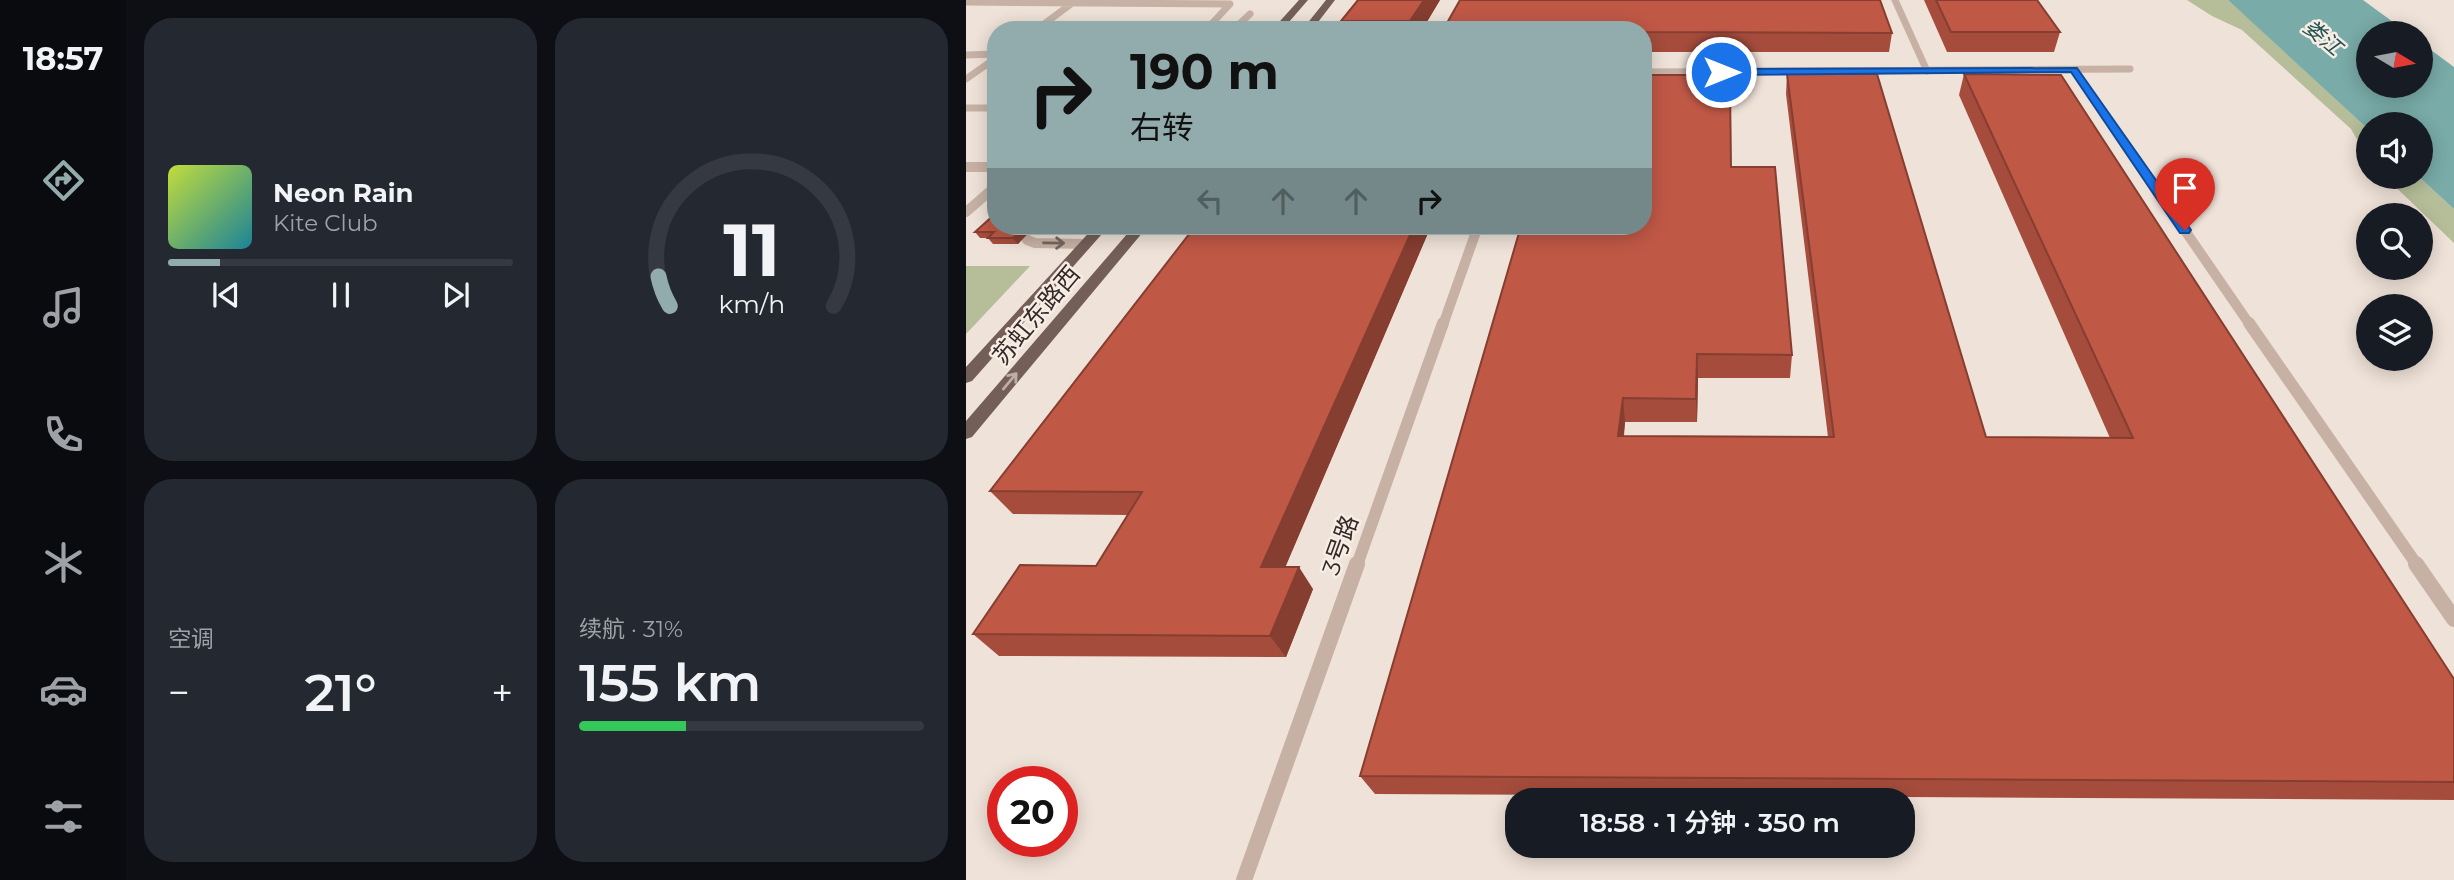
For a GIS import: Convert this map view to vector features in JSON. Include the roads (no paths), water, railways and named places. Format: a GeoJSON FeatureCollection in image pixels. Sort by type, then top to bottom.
{"type":"FeatureCollection","features":[{"type":"Feature","properties":{"kind":"main road"},"geometry":{"type":"LineString","coordinates":[[1285,21],[1304,0]]}},
{"type":"Feature","properties":{"kind":"main road"},"geometry":{"type":"LineString","coordinates":[[1314,21],[1331,0]]}},
{"type":"Feature","properties":{"kind":"main road"},"geometry":{"type":"LineString","coordinates":[[966,377],[1094,235]]}},
{"type":"Feature","properties":{"kind":"main road","name":"苏虹东路西"},"geometry":{"type":"LineString","coordinates":[[966,433],[1133,235]]}},
{"type":"Feature","properties":{"kind":"lane"},"geometry":{"type":"LineString","coordinates":[[1895,0],[1927,71]]}},
{"type":"Feature","properties":{"kind":"lane"},"geometry":{"type":"LineString","coordinates":[[966,2],[1152,1],[1230,4],[1214,21]]}},
{"type":"Feature","properties":{"kind":"lane"},"geometry":{"type":"LineString","coordinates":[[1049,21],[1076,2]]}},
{"type":"Feature","properties":{"kind":"lane"},"geometry":{"type":"LineString","coordinates":[[1243,21],[1250,14]]}},
{"type":"Feature","properties":{"kind":"lane"},"geometry":{"type":"LineString","coordinates":[[966,55],[987,56]]}},
{"type":"Feature","properties":{"kind":"lane"},"geometry":{"type":"LineString","coordinates":[[966,79],[987,63]]}},
{"type":"Feature","properties":{"kind":"lane"},"geometry":{"type":"LineString","coordinates":[[1652,72],[2130,69]]}},
{"type":"Feature","properties":{"kind":"lane"},"geometry":{"type":"LineString","coordinates":[[2074,70],[2454,619]]}},
{"type":"Feature","properties":{"kind":"lane"},"geometry":{"type":"LineString","coordinates":[[966,108],[987,108]]}},
{"type":"Feature","properties":{"kind":"lane"},"geometry":{"type":"LineString","coordinates":[[966,167],[987,167]]}},
{"type":"Feature","properties":{"kind":"lane"},"geometry":{"type":"LineString","coordinates":[[966,212],[987,194]]}},
{"type":"Feature","properties":{"kind":"lane","name":"3号路"},"geometry":{"type":"LineString","coordinates":[[1244,880],[1475,235]]}},
{"type":"Feature","properties":{"kind":"lane"},"geometry":{"type":"LineString","coordinates":[[1025,236],[1027,240],[1035,243],[1086,244]]}},
{"type":"Feature","properties":{"kind":"water","name":"娄江"},"geometry":{"type":"Polygon","coordinates":[[[2228,0],[2363,0],[2392,21],[2356,21],[2356,98],[2433,98],[2433,52],[2454,67],[2454,209],[2432,189],[2433,112],[2356,112],[2356,118],[2228,0]]]}}]}
